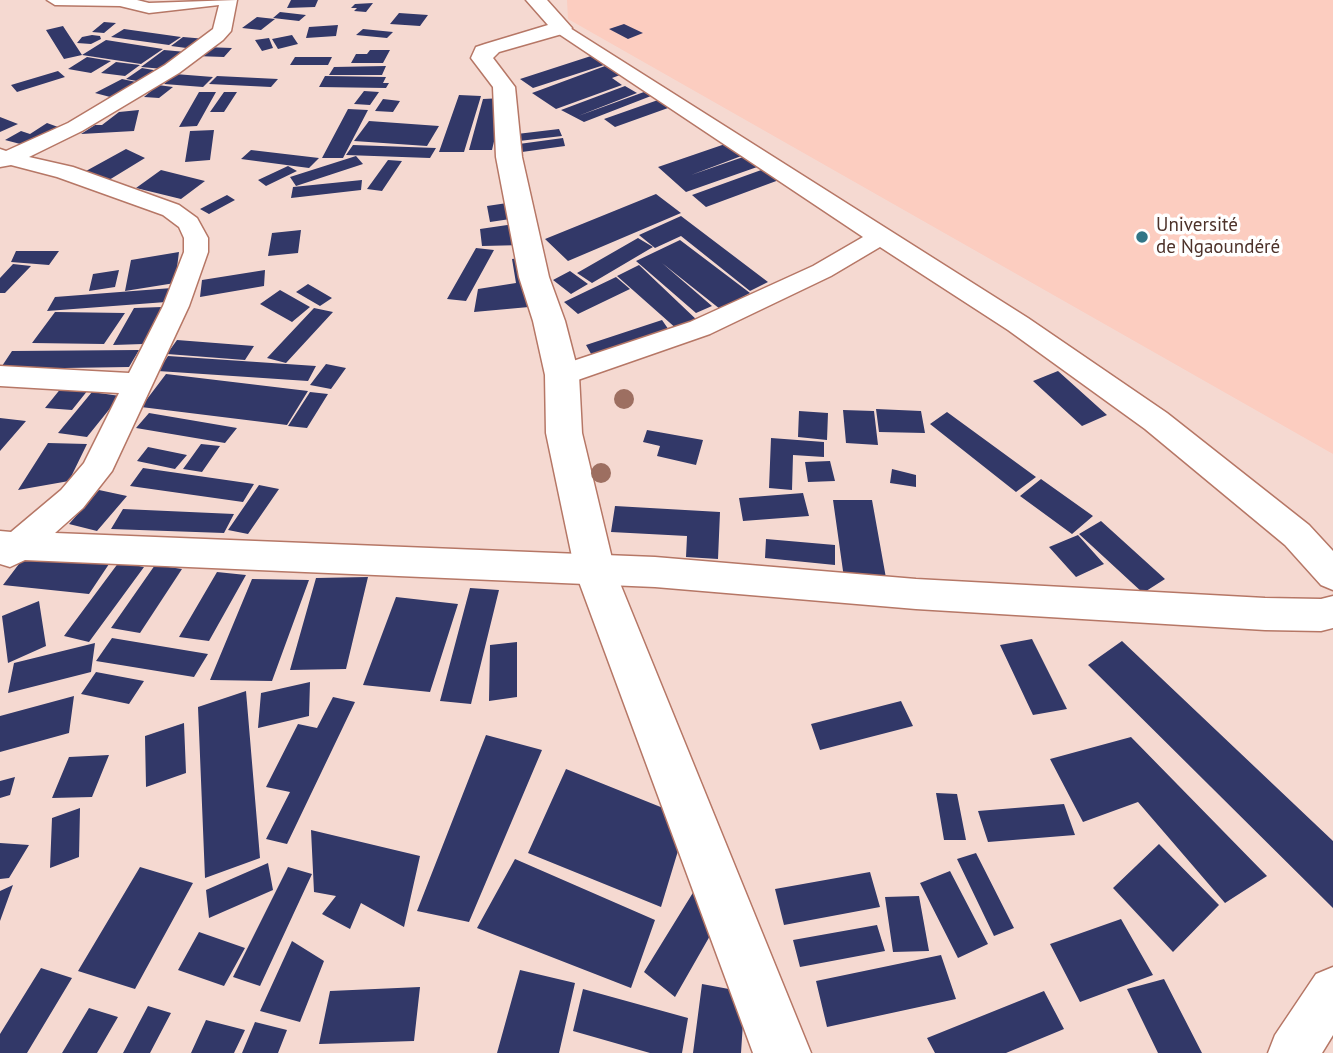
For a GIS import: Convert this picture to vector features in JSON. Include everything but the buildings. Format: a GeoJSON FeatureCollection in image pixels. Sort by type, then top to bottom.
{"type":"FeatureCollection","features":[{"type":"Feature","properties":{"kind":"street"},"geometry":{"type":"LineString","coordinates":[[55,0],[120,1],[149,8],[218,0]]}},
{"type":"Feature","properties":{"kind":"street"},"geometry":{"type":"LineString","coordinates":[[3,158],[97,114],[190,56],[222,31],[229,0]]}},
{"type":"Feature","properties":{"kind":"street"},"geometry":{"type":"LineString","coordinates":[[536,0],[562,28],[726,132],[880,237],[1018,324],[1156,421],[1297,535],[1333,575]]}},
{"type":"Feature","properties":{"kind":"street"},"geometry":{"type":"LineString","coordinates":[[562,28],[486,50],[482,58],[504,86],[509,158],[534,277],[549,321],[562,375],[564,433],[595,571],[782,1053]]}},
{"type":"Feature","properties":{"kind":"street"},"geometry":{"type":"LineString","coordinates":[[3,158],[65,172],[171,210],[189,223],[196,238],[196,253],[176,306],[96,471],[72,499],[6,550]]}},
{"type":"Feature","properties":{"kind":"street"},"geometry":{"type":"LineString","coordinates":[[562,375],[700,328],[822,271],[880,237]]}},
{"type":"Feature","properties":{"kind":"street"},"geometry":{"type":"LineString","coordinates":[[0,376],[139,384]]}},
{"type":"Feature","properties":{"kind":"street"},"geometry":{"type":"LineString","coordinates":[[6,550],[718,575],[916,593],[1265,614],[1321,615],[1333,612]]}},
{"type":"Feature","properties":{"kind":"street"},"geometry":{"type":"LineString","coordinates":[[1293,1053],[1333,991]]}},
{"type":"Feature","properties":{"kind":"shaded area","name":"Université de Ngaoundéré"},"geometry":{"type":"Polygon","coordinates":[[[567,0],[1333,0],[1333,454],[568,19],[567,0]]]}},
{"type":"Feature","properties":{"kind":"place","name":"Université de Ngaoundéré"},"geometry":{"type":"Point","coordinates":[1142,237]}}]}
